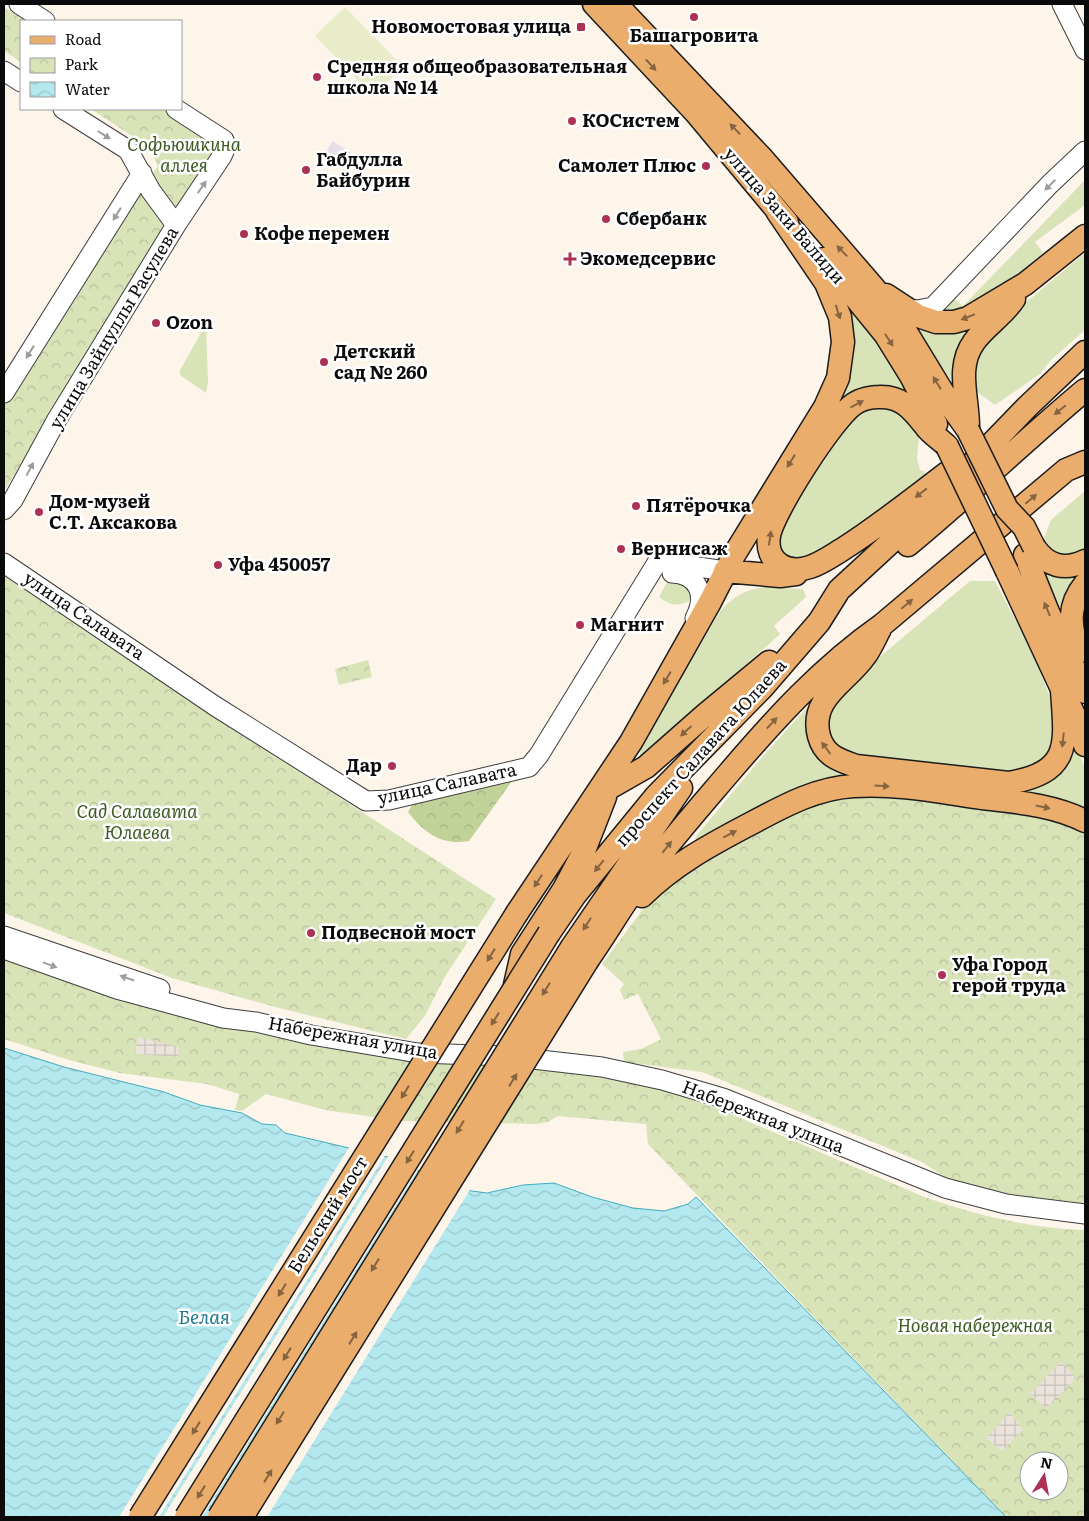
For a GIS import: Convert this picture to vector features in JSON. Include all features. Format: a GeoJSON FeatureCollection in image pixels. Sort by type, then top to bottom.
{"type":"FeatureCollection","features":[{"type":"Feature","properties":{"kind":"main road","name":"улица Заки Валиди"},"geometry":{"type":"LineString","coordinates":[[594,4],[696,113],[777,211],[820,255],[885,334],[911,376],[932,426]]}},
{"type":"Feature","properties":{"kind":"main road","name":"улица Заки Валиди"},"geometry":{"type":"LineString","coordinates":[[616,4],[761,157],[874,288],[960,404]]}},
{"type":"Feature","properties":{"kind":"main road"},"geometry":{"type":"LineString","coordinates":[[186,1517],[514,988],[584,851],[601,793],[685,648],[725,571],[825,406],[838,378],[843,342],[841,325],[833,300],[826,283],[794,239],[777,211]]}},
{"type":"Feature","properties":{"kind":"main road"},"geometry":{"type":"LineString","coordinates":[[874,288],[918,316],[936,322],[954,322],[978,313],[1024,284],[1083,240]]}},
{"type":"Feature","properties":{"kind":"main road"},"geometry":{"type":"LineString","coordinates":[[1024,284],[1007,309],[973,342],[966,358],[960,404],[968,430],[1030,551],[1048,612],[1084,688]]}},
{"type":"Feature","properties":{"kind":"main road"},"geometry":{"type":"LineString","coordinates":[[819,622],[839,590],[942,495],[1009,425],[1085,352]]}},
{"type":"Feature","properties":{"kind":"main road"},"geometry":{"type":"LineString","coordinates":[[725,571],[790,576],[809,568],[859,539],[1085,368]]}},
{"type":"Feature","properties":{"kind":"main road"},"geometry":{"type":"LineString","coordinates":[[601,793],[646,767],[705,715],[819,622],[1015,453],[1035,431],[1085,390]]}},
{"type":"Feature","properties":{"kind":"main road"},"geometry":{"type":"LineString","coordinates":[[809,568],[798,570],[780,567],[774,561],[769,550],[769,536],[775,519],[823,438],[840,416],[856,402],[881,397],[904,402],[932,426],[947,446],[1007,571],[1085,745]]}},
{"type":"Feature","properties":{"kind":"main road"},"geometry":{"type":"LineString","coordinates":[[610,928],[643,878],[751,746],[820,673],[882,625],[1076,466],[1085,451]]}},
{"type":"Feature","properties":{"kind":"main road"},"geometry":{"type":"LineString","coordinates":[[1030,551],[1050,564],[1075,566],[1085,562]]}},
{"type":"Feature","properties":{"kind":"main road"},"geometry":{"type":"LineString","coordinates":[[710,602],[732,587],[768,575]]}},
{"type":"Feature","properties":{"kind":"main road"},"geometry":{"type":"LineString","coordinates":[[1084,688],[1070,620],[1072,606],[1085,584]]}},
{"type":"Feature","properties":{"kind":"main road","name":"проспект Салавата Юлаева"},"geometry":{"type":"LineString","coordinates":[[544,930],[656,796],[762,688],[819,622]]}},
{"type":"Feature","properties":{"kind":"main road"},"geometry":{"type":"LineString","coordinates":[[882,625],[865,657],[832,690],[822,704],[818,717],[820,741],[828,753],[838,760],[856,766],[1009,783],[1032,779],[1050,769],[1060,755],[1064,741],[1062,692]]}},
{"type":"Feature","properties":{"kind":"main road"},"geometry":{"type":"LineString","coordinates":[[242,1517],[669,804],[762,688]]}},
{"type":"Feature","properties":{"kind":"main road"},"geometry":{"type":"LineString","coordinates":[[219,1517],[580,953],[610,928],[654,884],[688,858],[791,803],[828,789],[880,785],[947,793],[1042,807],[1069,814],[1085,821]]}},
{"type":"Feature","properties":{"kind":"main road","name":"Бельский мост"},"geometry":{"type":"LineString","coordinates":[[140,1517],[517,913],[601,793]]}},
{"type":"Feature","properties":{"kind":"street"},"geometry":{"type":"LineString","coordinates":[[19,4],[43,20]]}},
{"type":"Feature","properties":{"kind":"street"},"geometry":{"type":"LineString","coordinates":[[1062,4],[1085,50]]}},
{"type":"Feature","properties":{"kind":"street"},"geometry":{"type":"LineString","coordinates":[[4,71],[20,81]]}},
{"type":"Feature","properties":{"kind":"street"},"geometry":{"type":"LineString","coordinates":[[65,110],[128,150],[151,191],[176,225]]}},
{"type":"Feature","properties":{"kind":"street","name":"улица Зайнуллы Расулева"},"geometry":{"type":"LineString","coordinates":[[4,510],[13,500],[56,421],[226,147],[224,140],[214,132],[178,110]]}},
{"type":"Feature","properties":{"kind":"street"},"geometry":{"type":"LineString","coordinates":[[907,309],[917,310],[933,307],[1050,184],[1085,151]]}},
{"type":"Feature","properties":{"kind":"street"},"geometry":{"type":"LineString","coordinates":[[4,393],[142,173]]}},
{"type":"Feature","properties":{"kind":"street","name":"улица Салавата"},"geometry":{"type":"LineString","coordinates":[[4,563],[215,706],[366,801],[389,800],[529,767],[539,755],[654,569]]}},
{"type":"Feature","properties":{"kind":"street"},"geometry":{"type":"LineString","coordinates":[[654,569],[725,571]]}},
{"type":"Feature","properties":{"kind":"street"},"geometry":{"type":"LineString","coordinates":[[654,569],[663,573],[679,573],[693,579],[700,587],[702,597],[698,613],[688,632],[685,648]]}},
{"type":"Feature","properties":{"kind":"street","name":"Набережная улица"},"geometry":{"type":"LineString","coordinates":[[4,936],[168,992],[225,1009],[256,1022]]}},
{"type":"Feature","properties":{"kind":"street","name":"Набережная улица"},"geometry":{"type":"LineString","coordinates":[[4,949],[117,990],[185,1010],[223,1018],[256,1022],[311,1035],[418,1054],[532,1059],[602,1068],[662,1080],[723,1098],[945,1188],[1006,1204],[1085,1214]]}},
{"type":"Feature","properties":{"kind":"shaded area"},"geometry":{"type":"Polygon","coordinates":[[[333,141],[354,155],[346,168],[324,154],[333,141]]]}},
{"type":"Feature","properties":{"kind":"shaded area"},"geometry":{"type":"Polygon","coordinates":[[[138,1037],[179,1047],[178,1057],[135,1054],[138,1037]]]}},
{"type":"Feature","properties":{"kind":"shaded area"},"geometry":{"type":"Polygon","coordinates":[[[1061,1362],[1076,1378],[1046,1408],[1030,1394],[1061,1362]]]}},
{"type":"Feature","properties":{"kind":"shaded area"},"geometry":{"type":"Polygon","coordinates":[[[1009,1412],[1023,1430],[1002,1451],[987,1438],[1009,1412]]]}},
{"type":"Feature","properties":{"kind":"green space"},"geometry":{"type":"Polygon","coordinates":[[[4,7],[25,20],[20,20],[20,61],[4,51],[4,7]]]}},
{"type":"Feature","properties":{"kind":"green space"},"geometry":{"type":"Polygon","coordinates":[[[345,7],[403,67],[373,96],[315,36],[345,7]]]}},
{"type":"Feature","properties":{"kind":"green space","name":"Софьюшкина аллея"},"geometry":{"type":"Polygon","coordinates":[[[93,110],[166,110],[223,146],[4,491],[4,404],[158,166],[150,148],[93,110]]]}},
{"type":"Feature","properties":{"kind":"green space"},"geometry":{"type":"Polygon","coordinates":[[[1085,180],[1085,205],[1035,242],[1043,253],[976,309],[937,317],[952,297],[963,306],[1085,180]]]}},
{"type":"Feature","properties":{"kind":"green space"},"geometry":{"type":"Polygon","coordinates":[[[1085,253],[1085,330],[1050,361],[1040,374],[995,405],[977,392],[974,394],[974,358],[1011,315],[1085,253]]]}},
{"type":"Feature","properties":{"kind":"green space"},"geometry":{"type":"Polygon","coordinates":[[[852,314],[861,321],[877,340],[910,392],[834,409],[848,315],[852,314]]]}},
{"type":"Feature","properties":{"kind":"green space"},"geometry":{"type":"Polygon","coordinates":[[[983,317],[955,379],[951,380],[910,320],[983,317]]]}},
{"type":"Feature","properties":{"kind":"green space"},"geometry":{"type":"Polygon","coordinates":[[[206,324],[208,383],[206,393],[180,375],[180,370],[206,324]]]}},
{"type":"Feature","properties":{"kind":"green space"},"geometry":{"type":"Polygon","coordinates":[[[870,405],[902,411],[921,434],[919,436],[917,459],[920,470],[924,471],[926,476],[816,556],[788,561],[779,543],[783,522],[846,421],[870,405]]]}},
{"type":"Feature","properties":{"kind":"green space"},"geometry":{"type":"Polygon","coordinates":[[[1085,491],[1085,551],[1061,558],[1047,548],[1043,540],[1051,520],[1085,491]]]}},
{"type":"Feature","properties":{"kind":"green space"},"geometry":{"type":"Polygon","coordinates":[[[1044,571],[1080,575],[1062,607],[1060,607],[1044,571]]]}},
{"type":"Feature","properties":{"kind":"green space","name":"Сад Салавата Юлаева"},"geometry":{"type":"Polygon","coordinates":[[[4,572],[271,753],[496,899],[444,978],[425,1016],[406,1039],[275,1007],[172,978],[4,913],[4,572]]]}},
{"type":"Feature","properties":{"kind":"green space"},"geometry":{"type":"Polygon","coordinates":[[[675,578],[685,580],[693,593],[689,601],[673,604],[659,597],[667,582],[675,578]]]}},
{"type":"Feature","properties":{"kind":"green space"},"geometry":{"type":"Polygon","coordinates":[[[970,581],[995,581],[1044,681],[1056,722],[1056,739],[1044,763],[1009,774],[841,753],[827,738],[828,706],[870,665],[970,581]]]}},
{"type":"Feature","properties":{"kind":"green space"},"geometry":{"type":"Polygon","coordinates":[[[768,587],[803,589],[806,597],[774,626],[780,634],[643,757],[640,756],[641,746],[721,610],[742,594],[754,589],[768,587]]]}},
{"type":"Feature","properties":{"kind":"green space"},"geometry":{"type":"Polygon","coordinates":[[[368,660],[372,677],[339,685],[335,669],[368,660]]]}},
{"type":"Feature","properties":{"kind":"green space"},"geometry":{"type":"Polygon","coordinates":[[[814,700],[809,715],[857,774],[697,841],[695,839],[697,835],[763,756],[814,700]]]}},
{"type":"Feature","properties":{"kind":"green space"},"geometry":{"type":"Polygon","coordinates":[[[1073,734],[1085,769],[1085,812],[1003,790],[1073,734]]]}},
{"type":"Feature","properties":{"kind":"green space"},"geometry":{"type":"Polygon","coordinates":[[[515,777],[469,841],[450,842],[442,840],[427,832],[408,812],[413,803],[515,777]]]}},
{"type":"Feature","properties":{"kind":"green space"},"geometry":{"type":"Polygon","coordinates":[[[854,792],[1014,809],[1085,828],[1085,1207],[1038,1202],[949,1180],[922,1162],[702,1072],[624,1062],[623,1052],[641,1049],[661,1039],[638,994],[624,1000],[620,990],[624,984],[602,964],[658,889],[802,804],[854,792]]]}},
{"type":"Feature","properties":{"kind":"green space","name":"Новая набережная"},"geometry":{"type":"Polygon","coordinates":[[[4,957],[115,997],[505,1064],[605,1077],[644,1085],[703,1102],[942,1203],[982,1215],[1043,1227],[1085,1230],[1085,1517],[1006,1517],[648,1144],[646,1124],[558,1116],[548,1122],[537,1124],[401,1121],[325,1110],[266,1094],[242,1111],[235,1110],[239,1094],[207,1084],[120,1073],[69,1060],[4,1039],[4,957]]]}},
{"type":"Feature","properties":{"kind":"water","name":"Белая"},"geometry":{"type":"Polygon","coordinates":[[[4,1048],[64,1067],[164,1092],[200,1105],[242,1113],[262,1124],[276,1125],[285,1133],[392,1158],[457,1189],[487,1193],[523,1185],[554,1183],[592,1197],[633,1208],[664,1211],[688,1204],[696,1197],[1006,1517],[4,1517],[4,1048]]]}},
{"type":"Feature","properties":{"kind":"pier"},"geometry":{"type":"Polygon","coordinates":[[[350,1146],[386,1154],[159,1517],[119,1517],[350,1146]]]}},
{"type":"Feature","properties":{"kind":"pier"},"geometry":{"type":"Polygon","coordinates":[[[389,1155],[419,1168],[202,1517],[163,1517],[389,1155]]]}},
{"type":"Feature","properties":{"kind":"pier"},"geometry":{"type":"Polygon","coordinates":[[[422,1170],[458,1186],[471,1188],[267,1517],[207,1517],[422,1170]]]}},
{"type":"Feature","properties":{"kind":"place","name":"Башагровита"},"geometry":{"type":"Point","coordinates":[694,17]}},
{"type":"Feature","properties":{"kind":"place","name":"Новомостовая улица"},"geometry":{"type":"Point","coordinates":[581,27]}},
{"type":"Feature","properties":{"kind":"place","name":"Средняя общеобразовательная школа № 14"},"geometry":{"type":"Point","coordinates":[317,77]}},
{"type":"Feature","properties":{"kind":"place","name":"КОСистем"},"geometry":{"type":"Point","coordinates":[572,121]}},
{"type":"Feature","properties":{"kind":"place","name":"Самолет Плюс"},"geometry":{"type":"Point","coordinates":[706,166]}},
{"type":"Feature","properties":{"kind":"place","name":"Габдулла Байбурин"},"geometry":{"type":"Point","coordinates":[306,170]}},
{"type":"Feature","properties":{"kind":"place","name":"Сбербанк"},"geometry":{"type":"Point","coordinates":[606,219]}},
{"type":"Feature","properties":{"kind":"place","name":"Кофе перемен"},"geometry":{"type":"Point","coordinates":[244,234]}},
{"type":"Feature","properties":{"kind":"place","name":"Экомедсервис"},"geometry":{"type":"Point","coordinates":[570,259]}},
{"type":"Feature","properties":{"kind":"place","name":"Ozon"},"geometry":{"type":"Point","coordinates":[156,323]}},
{"type":"Feature","properties":{"kind":"place","name":"Детский сад № 260"},"geometry":{"type":"Point","coordinates":[324,362]}},
{"type":"Feature","properties":{"kind":"place","name":"Пятёрочка"},"geometry":{"type":"Point","coordinates":[636,506]}},
{"type":"Feature","properties":{"kind":"place","name":"Дом-музей С.Т. Аксакова"},"geometry":{"type":"Point","coordinates":[39,512]}},
{"type":"Feature","properties":{"kind":"place","name":"Вернисаж"},"geometry":{"type":"Point","coordinates":[621,549]}},
{"type":"Feature","properties":{"kind":"place","name":"Уфа 450057"},"geometry":{"type":"Point","coordinates":[218,565]}},
{"type":"Feature","properties":{"kind":"place","name":"Магнит"},"geometry":{"type":"Point","coordinates":[580,625]}},
{"type":"Feature","properties":{"kind":"place","name":"Дар"},"geometry":{"type":"Point","coordinates":[392,766]}},
{"type":"Feature","properties":{"kind":"place","name":"Подвесной мост"},"geometry":{"type":"Point","coordinates":[311,933]}},
{"type":"Feature","properties":{"kind":"place","name":"Уфа Город герой труда"},"geometry":{"type":"Point","coordinates":[942,975]}}]}
